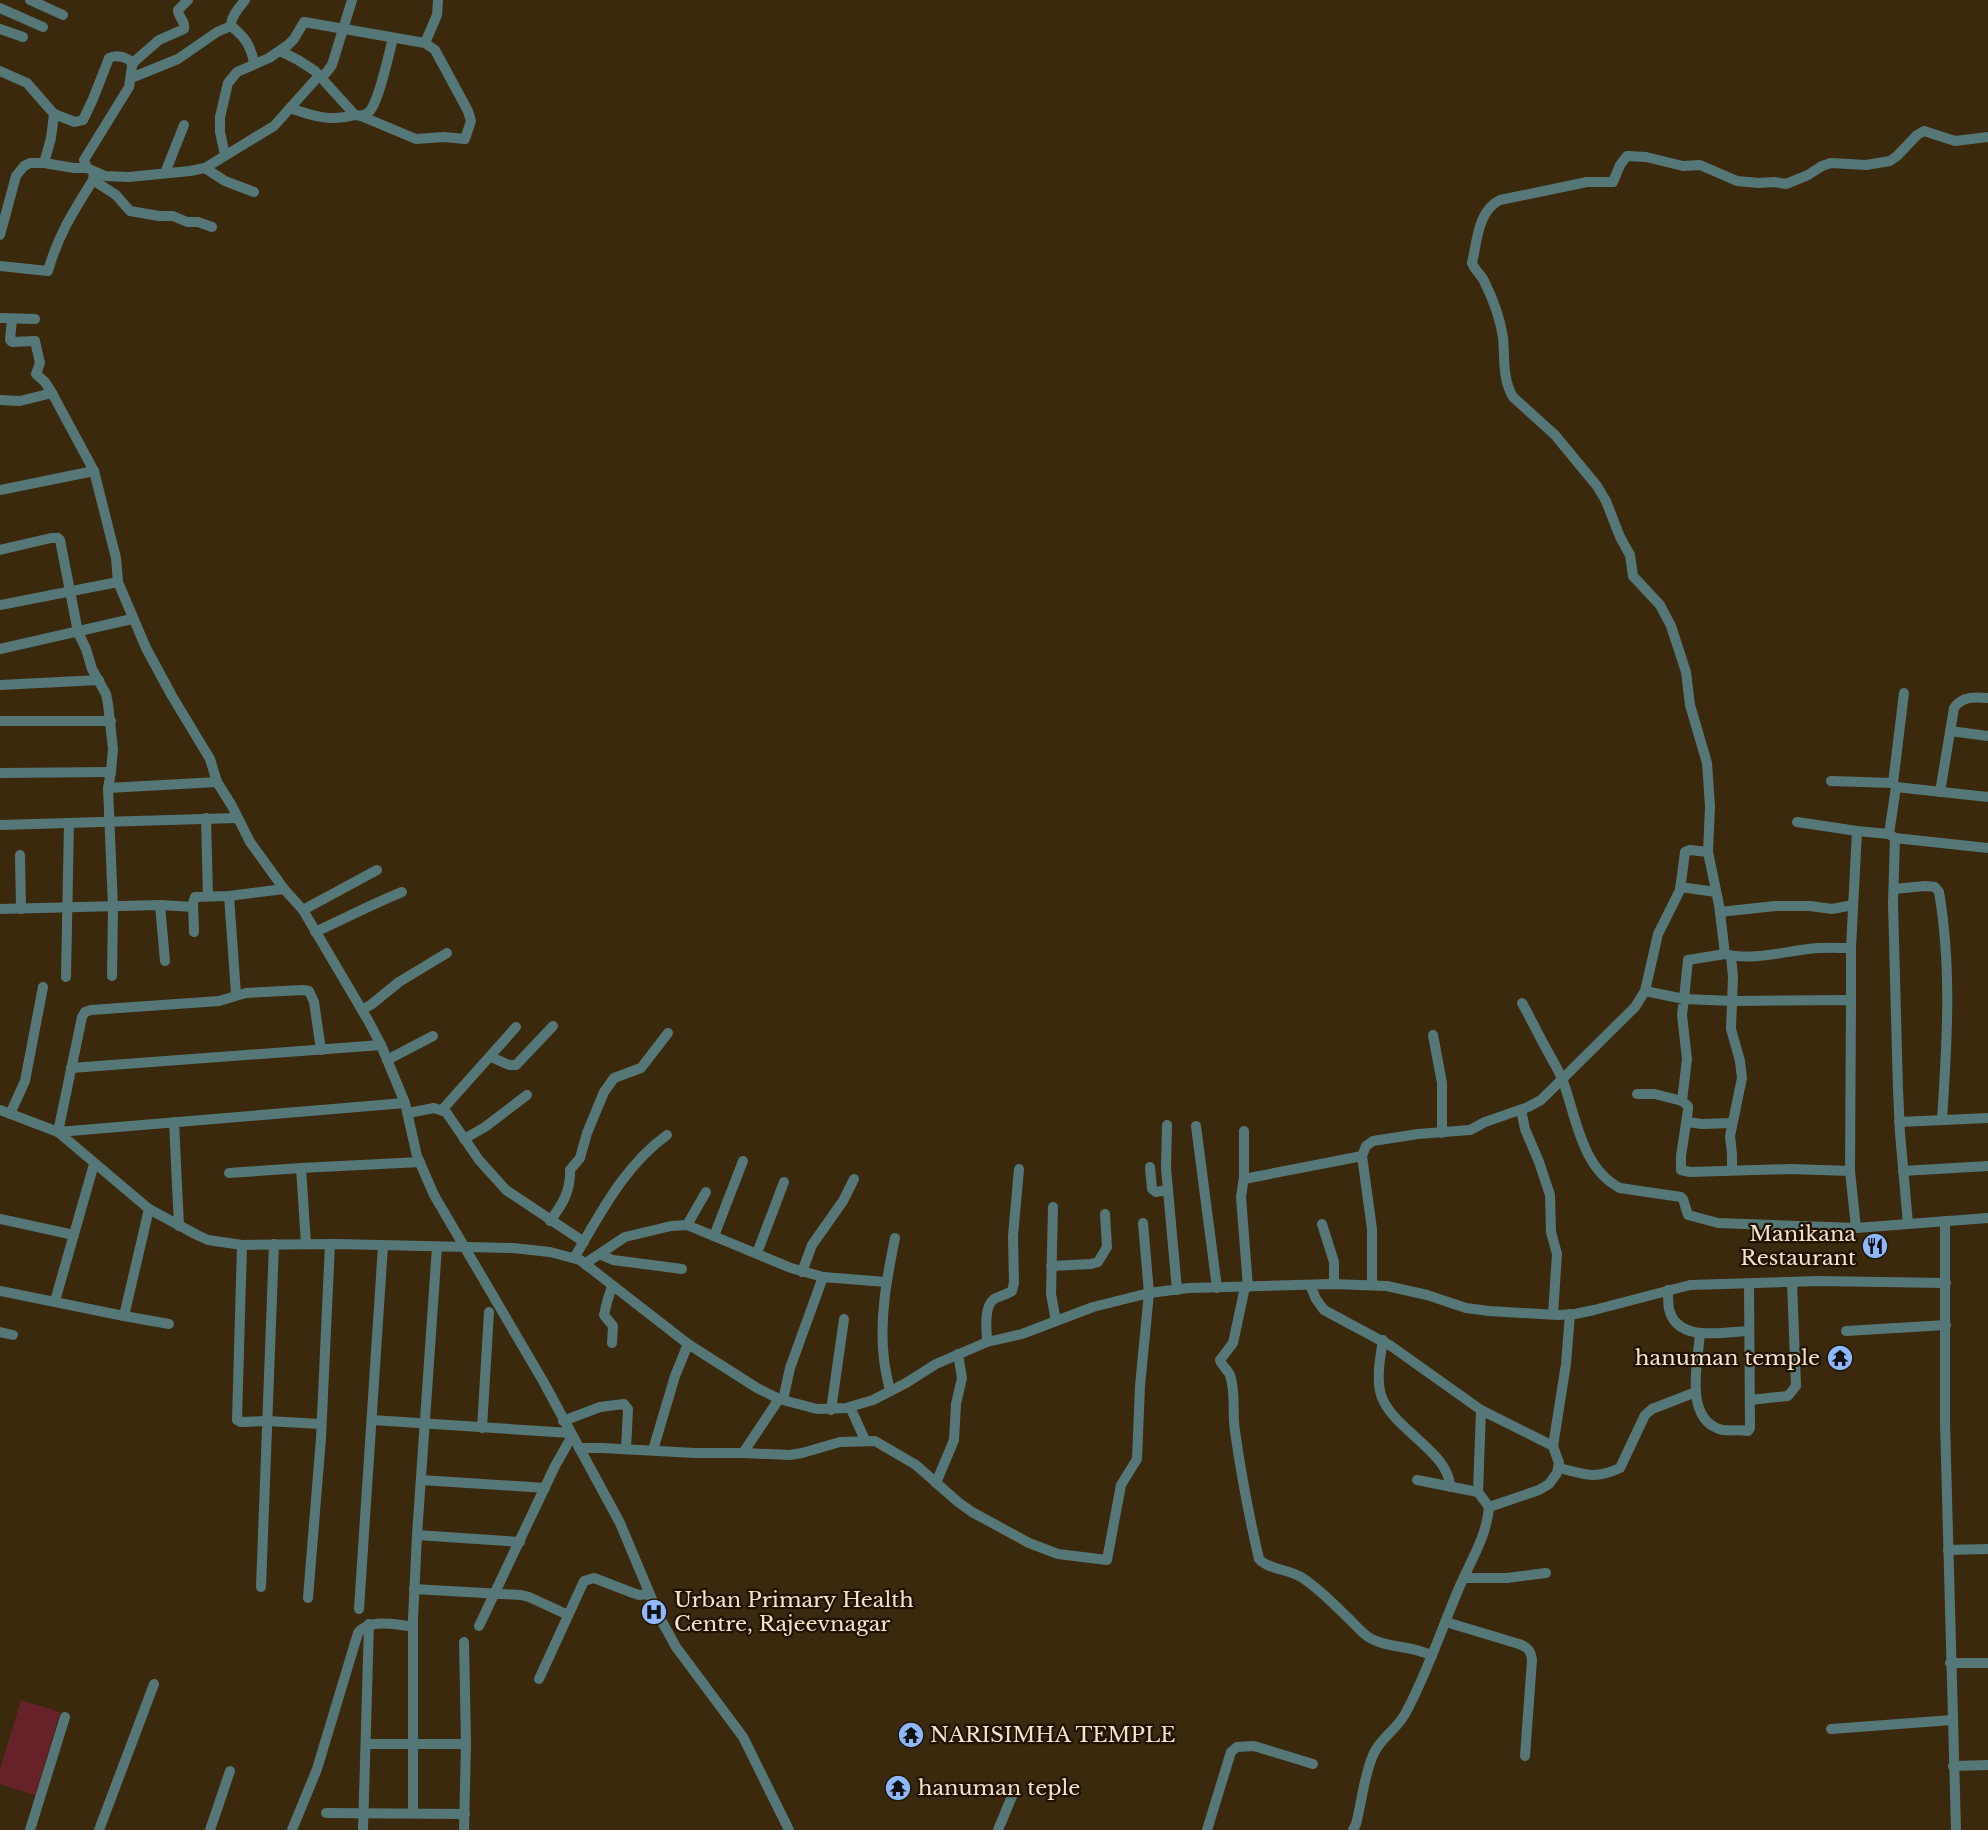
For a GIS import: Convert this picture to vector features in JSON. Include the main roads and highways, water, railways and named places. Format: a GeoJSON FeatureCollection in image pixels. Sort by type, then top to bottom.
{"type":"FeatureCollection","features":[{"type":"Feature","properties":{"kind":"place","name":"Manikana Restaurant"},"geometry":{"type":"Point","coordinates":[1875,1246]}},
{"type":"Feature","properties":{"kind":"place","name":"hanuman temple"},"geometry":{"type":"Point","coordinates":[1840,1358]}},
{"type":"Feature","properties":{"kind":"place","name":"Urban Primary Health Centre, Rajeevnagar"},"geometry":{"type":"Point","coordinates":[654,1612]}},
{"type":"Feature","properties":{"kind":"place","name":"NARISIMHA TEMPLE"},"geometry":{"type":"Point","coordinates":[911,1735]}},
{"type":"Feature","properties":{"kind":"place","name":"hanuman teple"},"geometry":{"type":"Point","coordinates":[898,1788]}}]}
